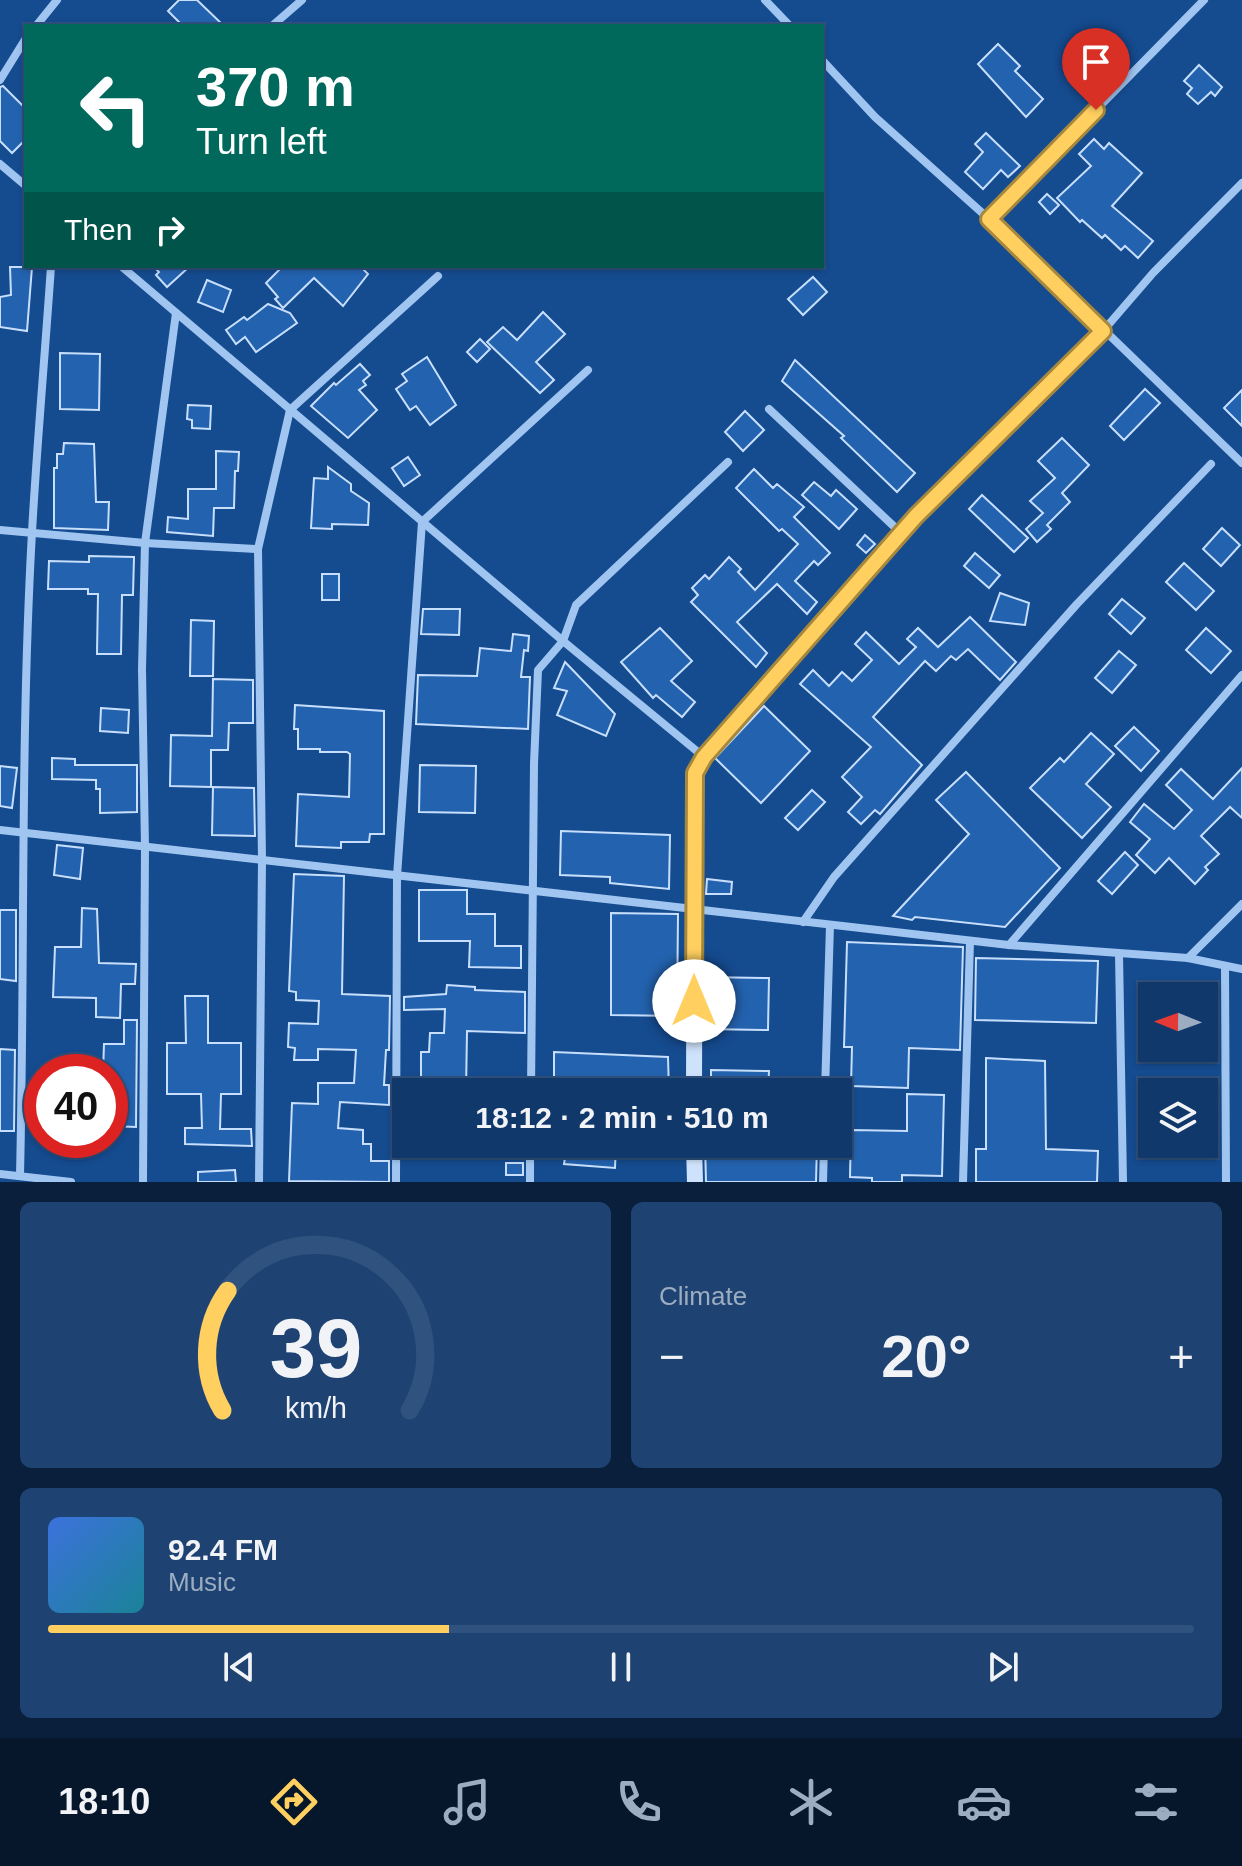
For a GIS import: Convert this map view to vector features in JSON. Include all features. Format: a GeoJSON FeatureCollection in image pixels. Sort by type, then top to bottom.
{"type":"FeatureCollection","features":[{"type":"Feature","properties":{"kind":"street"},"geometry":{"type":"LineString","coordinates":[[38,24],[57,0]]}},
{"type":"Feature","properties":{"kind":"street"},"geometry":{"type":"LineString","coordinates":[[274,24],[302,0]]}},
{"type":"Feature","properties":{"kind":"street"},"geometry":{"type":"LineString","coordinates":[[765,0],[788,24]]}},
{"type":"Feature","properties":{"kind":"street"},"geometry":{"type":"LineString","coordinates":[[989,219],[1204,0]]}},
{"type":"Feature","properties":{"kind":"street"},"geometry":{"type":"LineString","coordinates":[[0,80],[24,41]]}},
{"type":"Feature","properties":{"kind":"street"},"geometry":{"type":"LineString","coordinates":[[824,62],[875,117],[989,219],[1242,463]]}},
{"type":"Feature","properties":{"kind":"street"},"geometry":{"type":"LineString","coordinates":[[0,164],[24,184]]}},
{"type":"Feature","properties":{"kind":"street"},"geometry":{"type":"LineString","coordinates":[[694,1078],[695,773],[704,757],[901,533],[1103,331],[1153,273],[1242,183]]}},
{"type":"Feature","properties":{"kind":"street"},"geometry":{"type":"LineString","coordinates":[[20,1175],[24,996],[23,833],[32,533],[51,268]]}},
{"type":"Feature","properties":{"kind":"street"},"geometry":{"type":"LineString","coordinates":[[123,268],[704,757]]}},
{"type":"Feature","properties":{"kind":"street"},"geometry":{"type":"LineString","coordinates":[[259,1182],[262,860],[258,549],[290,410],[438,276]]}},
{"type":"Feature","properties":{"kind":"street"},"geometry":{"type":"LineString","coordinates":[[143,1182],[145,847],[142,669],[145,543],[176,313]]}},
{"type":"Feature","properties":{"kind":"street"},"geometry":{"type":"LineString","coordinates":[[396,1182],[397,876],[422,522],[588,370]]}},
{"type":"Feature","properties":{"kind":"street"},"geometry":{"type":"LineString","coordinates":[[769,409],[901,533]]}},
{"type":"Feature","properties":{"kind":"street"},"geometry":{"type":"LineString","coordinates":[[531,1078],[534,764],[538,670],[563,641],[576,605],[728,462]]}},
{"type":"Feature","properties":{"kind":"street"},"geometry":{"type":"LineString","coordinates":[[803,922],[834,877],[865,841],[1077,604],[1211,464]]}},
{"type":"Feature","properties":{"kind":"street"},"geometry":{"type":"LineString","coordinates":[[0,530],[258,549]]}},
{"type":"Feature","properties":{"kind":"street"},"geometry":{"type":"LineString","coordinates":[[1009,945],[1242,675]]}},
{"type":"Feature","properties":{"kind":"street"},"geometry":{"type":"LineString","coordinates":[[0,830],[970,941],[1188,958],[1242,969]]}},
{"type":"Feature","properties":{"kind":"street"},"geometry":{"type":"LineString","coordinates":[[1188,958],[1242,904]]}},
{"type":"Feature","properties":{"kind":"street"},"geometry":{"type":"LineString","coordinates":[[825,1078],[830,925]]}},
{"type":"Feature","properties":{"kind":"street"},"geometry":{"type":"LineString","coordinates":[[963,1182],[970,941]]}},
{"type":"Feature","properties":{"kind":"street"},"geometry":{"type":"LineString","coordinates":[[1119,954],[1123,1182]]}},
{"type":"Feature","properties":{"kind":"street"},"geometry":{"type":"LineString","coordinates":[[1225,966],[1226,1182]]}},
{"type":"Feature","properties":{"kind":"street"},"geometry":{"type":"LineString","coordinates":[[530,1158],[530,1182]]}},
{"type":"Feature","properties":{"kind":"street"},"geometry":{"type":"LineString","coordinates":[[694,1158],[695,1182]]}},
{"type":"Feature","properties":{"kind":"street"},"geometry":{"type":"LineString","coordinates":[[823,1182],[824,1158]]}},
{"type":"Feature","properties":{"kind":"street"},"geometry":{"type":"LineString","coordinates":[[0,1174],[71,1182]]}},
{"type":"Feature","properties":{"kind":"building"},"geometry":{"type":"Polygon","coordinates":[[[179,0],[197,0],[222,24],[181,24],[168,11],[179,0]]]}},
{"type":"Feature","properties":{"kind":"building"},"geometry":{"type":"Polygon","coordinates":[[[998,44],[1020,66],[1015,71],[1043,99],[1026,117],[978,64],[998,44]]]}},
{"type":"Feature","properties":{"kind":"building"},"geometry":{"type":"Polygon","coordinates":[[[1199,65],[1222,87],[1215,96],[1211,92],[1198,104],[1187,94],[1192,88],[1184,81],[1199,65]]]}},
{"type":"Feature","properties":{"kind":"building"},"geometry":{"type":"Polygon","coordinates":[[[3,86],[24,107],[24,141],[12,153],[0,141],[0,87],[3,86]]]}},
{"type":"Feature","properties":{"kind":"building"},"geometry":{"type":"Polygon","coordinates":[[[986,133],[1020,166],[1008,177],[1001,170],[983,189],[965,172],[983,152],[975,144],[986,133]]]}},
{"type":"Feature","properties":{"kind":"building"},"geometry":{"type":"Polygon","coordinates":[[[1094,139],[1104,149],[1109,143],[1142,173],[1112,206],[1153,241],[1138,258],[1125,246],[1121,250],[1105,235],[1102,238],[1082,220],[1080,222],[1057,198],[1091,166],[1079,154],[1094,139]]]}},
{"type":"Feature","properties":{"kind":"building"},"geometry":{"type":"Polygon","coordinates":[[[1047,194],[1059,205],[1050,214],[1039,202],[1047,194]]]}},
{"type":"Feature","properties":{"kind":"building"},"geometry":{"type":"Polygon","coordinates":[[[10,267],[32,268],[27,331],[0,327],[0,297],[11,295],[10,267]]]}},
{"type":"Feature","properties":{"kind":"building"},"geometry":{"type":"Polygon","coordinates":[[[155,268],[188,268],[167,287],[156,275],[159,272],[155,268]]]}},
{"type":"Feature","properties":{"kind":"building"},"geometry":{"type":"Polygon","coordinates":[[[281,268],[362,268],[368,274],[343,306],[314,278],[283,308],[266,283],[281,268]]]}},
{"type":"Feature","properties":{"kind":"building"},"geometry":{"type":"Polygon","coordinates":[[[813,277],[827,292],[803,315],[788,299],[813,277]]]}},
{"type":"Feature","properties":{"kind":"building"},"geometry":{"type":"Polygon","coordinates":[[[207,280],[231,290],[223,312],[198,302],[207,280]]]}},
{"type":"Feature","properties":{"kind":"building"},"geometry":{"type":"Polygon","coordinates":[[[268,304],[290,313],[297,323],[256,352],[245,337],[236,344],[226,330],[244,317],[247,320],[268,304]]]}},
{"type":"Feature","properties":{"kind":"building"},"geometry":{"type":"Polygon","coordinates":[[[543,312],[565,334],[536,362],[554,380],[540,393],[487,342],[503,327],[517,340],[543,312]]]}},
{"type":"Feature","properties":{"kind":"building"},"geometry":{"type":"Polygon","coordinates":[[[480,339],[490,349],[477,362],[467,352],[480,339]]]}},
{"type":"Feature","properties":{"kind":"building"},"geometry":{"type":"Polygon","coordinates":[[[60,353],[100,354],[99,410],[60,409],[60,353]]]}},
{"type":"Feature","properties":{"kind":"building"},"geometry":{"type":"Polygon","coordinates":[[[427,357],[456,405],[430,425],[416,406],[410,410],[396,389],[407,381],[402,374],[427,357]]]}},
{"type":"Feature","properties":{"kind":"building"},"geometry":{"type":"Polygon","coordinates":[[[795,360],[915,473],[897,492],[841,438],[844,436],[782,381],[795,360]]]}},
{"type":"Feature","properties":{"kind":"building"},"geometry":{"type":"Polygon","coordinates":[[[360,364],[370,375],[363,381],[366,385],[359,390],[377,410],[348,438],[311,406],[334,383],[336,385],[360,364]]]}},
{"type":"Feature","properties":{"kind":"building"},"geometry":{"type":"Polygon","coordinates":[[[1145,389],[1160,403],[1124,440],[1110,426],[1145,389]]]}},
{"type":"Feature","properties":{"kind":"building"},"geometry":{"type":"Polygon","coordinates":[[[1242,390],[1242,426],[1224,408],[1242,390]]]}},
{"type":"Feature","properties":{"kind":"building"},"geometry":{"type":"Polygon","coordinates":[[[188,405],[211,406],[210,429],[192,428],[192,420],[187,419],[188,405]]]}},
{"type":"Feature","properties":{"kind":"building"},"geometry":{"type":"Polygon","coordinates":[[[745,411],[764,430],[743,451],[725,432],[745,411]]]}},
{"type":"Feature","properties":{"kind":"building"},"geometry":{"type":"Polygon","coordinates":[[[1062,438],[1089,465],[1062,493],[1070,502],[1047,525],[1051,529],[1037,542],[1026,529],[1043,513],[1030,501],[1055,478],[1038,461],[1062,438]]]}},
{"type":"Feature","properties":{"kind":"building"},"geometry":{"type":"Polygon","coordinates":[[[64,443],[94,444],[96,502],[109,502],[108,530],[54,528],[54,468],[57,468],[57,454],[63,454],[64,443]]]}},
{"type":"Feature","properties":{"kind":"building"},"geometry":{"type":"Polygon","coordinates":[[[216,451],[239,452],[234,508],[214,508],[213,536],[167,532],[168,517],[188,519],[188,489],[216,489],[216,451]]]}},
{"type":"Feature","properties":{"kind":"building"},"geometry":{"type":"Polygon","coordinates":[[[408,457],[420,475],[404,486],[392,468],[408,457]]]}},
{"type":"Feature","properties":{"kind":"building"},"geometry":{"type":"Polygon","coordinates":[[[328,467],[351,484],[351,491],[369,503],[368,525],[332,524],[332,529],[311,528],[314,478],[328,479],[328,467]]]}},
{"type":"Feature","properties":{"kind":"building"},"geometry":{"type":"Polygon","coordinates":[[[754,469],[773,488],[777,484],[804,507],[794,517],[830,553],[818,565],[814,561],[795,581],[817,602],[807,614],[777,584],[737,622],[767,653],[756,667],[691,602],[698,595],[692,588],[705,575],[709,579],[729,557],[755,590],[798,544],[782,529],[779,531],[736,488],[754,469]]]}},
{"type":"Feature","properties":{"kind":"building"},"geometry":{"type":"Polygon","coordinates":[[[814,482],[831,496],[836,490],[857,509],[839,529],[802,495],[814,482]]]}},
{"type":"Feature","properties":{"kind":"building"},"geometry":{"type":"Polygon","coordinates":[[[982,495],[1028,538],[1014,552],[969,509],[982,495]]]}},
{"type":"Feature","properties":{"kind":"building"},"geometry":{"type":"Polygon","coordinates":[[[1222,528],[1240,545],[1221,566],[1203,549],[1222,528]]]}},
{"type":"Feature","properties":{"kind":"building"},"geometry":{"type":"Polygon","coordinates":[[[865,535],[875,544],[866,553],[857,545],[865,535]]]}},
{"type":"Feature","properties":{"kind":"building"},"geometry":{"type":"Polygon","coordinates":[[[975,553],[1000,575],[989,588],[964,566],[975,553]]]}},
{"type":"Feature","properties":{"kind":"building"},"geometry":{"type":"Polygon","coordinates":[[[89,556],[134,557],[133,595],[122,595],[121,654],[97,654],[98,594],[88,594],[88,589],[48,589],[49,561],[89,562],[89,556]]]}},
{"type":"Feature","properties":{"kind":"building"},"geometry":{"type":"Polygon","coordinates":[[[1184,563],[1214,591],[1196,610],[1166,582],[1184,563]]]}},
{"type":"Feature","properties":{"kind":"building"},"geometry":{"type":"Polygon","coordinates":[[[322,574],[339,574],[339,600],[322,600],[322,574]]]}},
{"type":"Feature","properties":{"kind":"building"},"geometry":{"type":"Polygon","coordinates":[[[1000,593],[1029,603],[1025,625],[990,621],[1000,593]]]}},
{"type":"Feature","properties":{"kind":"building"},"geometry":{"type":"Polygon","coordinates":[[[1122,599],[1145,618],[1131,634],[1109,614],[1122,599]]]}},
{"type":"Feature","properties":{"kind":"building"},"geometry":{"type":"Polygon","coordinates":[[[423,609],[460,609],[459,635],[421,634],[423,609]]]}},
{"type":"Feature","properties":{"kind":"building"},"geometry":{"type":"Polygon","coordinates":[[[970,617],[1016,662],[1000,680],[968,649],[956,660],[951,656],[936,671],[925,661],[873,717],[922,765],[880,814],[875,810],[861,824],[848,812],[862,797],[842,777],[871,747],[800,684],[813,670],[829,686],[842,672],[852,681],[872,660],[855,644],[866,632],[899,664],[916,647],[907,639],[918,628],[938,647],[970,617]]]}},
{"type":"Feature","properties":{"kind":"building"},"geometry":{"type":"Polygon","coordinates":[[[191,620],[214,621],[213,676],[190,676],[191,620]]]}},
{"type":"Feature","properties":{"kind":"building"},"geometry":{"type":"Polygon","coordinates":[[[660,628],[692,661],[671,681],[695,702],[682,717],[656,695],[653,698],[621,662],[660,628]]]}},
{"type":"Feature","properties":{"kind":"building"},"geometry":{"type":"Polygon","coordinates":[[[1206,628],[1231,651],[1211,673],[1186,650],[1206,628]]]}},
{"type":"Feature","properties":{"kind":"building"},"geometry":{"type":"Polygon","coordinates":[[[513,634],[529,636],[521,677],[530,677],[528,729],[416,724],[418,675],[477,676],[480,648],[511,651],[513,634]]]}},
{"type":"Feature","properties":{"kind":"building"},"geometry":{"type":"Polygon","coordinates":[[[1119,651],[1136,665],[1112,693],[1095,678],[1119,651]]]}},
{"type":"Feature","properties":{"kind":"building"},"geometry":{"type":"Polygon","coordinates":[[[565,662],[615,714],[606,736],[557,715],[567,691],[554,688],[565,662]]]}},
{"type":"Feature","properties":{"kind":"building"},"geometry":{"type":"Polygon","coordinates":[[[213,679],[253,680],[253,723],[229,723],[228,750],[211,750],[211,787],[170,786],[171,735],[212,736],[213,679]]]}},
{"type":"Feature","properties":{"kind":"building"},"geometry":{"type":"Polygon","coordinates":[[[295,705],[384,711],[384,834],[370,834],[369,842],[341,842],[341,848],[296,846],[298,794],[349,797],[350,754],[298,749],[298,729],[294,729],[295,705]]]}},
{"type":"Feature","properties":{"kind":"building"},"geometry":{"type":"Polygon","coordinates":[[[764,706],[810,751],[761,803],[715,758],[764,706]]]}},
{"type":"Feature","properties":{"kind":"building"},"geometry":{"type":"Polygon","coordinates":[[[101,708],[129,710],[128,733],[100,731],[101,708]]]}},
{"type":"Feature","properties":{"kind":"building"},"geometry":{"type":"Polygon","coordinates":[[[1134,727],[1159,751],[1141,771],[1115,746],[1134,727]]]}},
{"type":"Feature","properties":{"kind":"building"},"geometry":{"type":"Polygon","coordinates":[[[1091,733],[1114,754],[1086,784],[1111,807],[1082,838],[1030,788],[1060,758],[1064,762],[1091,733]]]}},
{"type":"Feature","properties":{"kind":"building"},"geometry":{"type":"Polygon","coordinates":[[[52,758],[75,759],[75,765],[137,765],[137,812],[100,813],[100,789],[96,789],[96,780],[52,779],[52,758]]]}},
{"type":"Feature","properties":{"kind":"building"},"geometry":{"type":"Polygon","coordinates":[[[420,765],[476,766],[475,813],[419,812],[420,765]]]}},
{"type":"Feature","properties":{"kind":"building"},"geometry":{"type":"Polygon","coordinates":[[[0,766],[17,768],[12,808],[0,806],[0,766]]]}},
{"type":"Feature","properties":{"kind":"building"},"geometry":{"type":"Polygon","coordinates":[[[1242,768],[1242,818],[1230,807],[1201,836],[1219,854],[1205,867],[1208,870],[1195,884],[1169,858],[1155,873],[1136,855],[1150,839],[1130,822],[1144,804],[1174,829],[1192,810],[1166,785],[1181,769],[1213,799],[1242,768]]]}},
{"type":"Feature","properties":{"kind":"building"},"geometry":{"type":"Polygon","coordinates":[[[966,772],[1060,868],[1005,927],[893,916],[969,834],[936,800],[966,772]]]}},
{"type":"Feature","properties":{"kind":"building"},"geometry":{"type":"Polygon","coordinates":[[[213,787],[254,788],[255,836],[212,835],[213,787]]]}},
{"type":"Feature","properties":{"kind":"building"},"geometry":{"type":"Polygon","coordinates":[[[812,790],[825,802],[798,830],[785,818],[812,790]]]}},
{"type":"Feature","properties":{"kind":"building"},"geometry":{"type":"Polygon","coordinates":[[[561,831],[670,835],[669,889],[610,883],[610,877],[560,875],[561,831]]]}},
{"type":"Feature","properties":{"kind":"building"},"geometry":{"type":"Polygon","coordinates":[[[57,845],[83,848],[80,879],[54,875],[57,845]]]}},
{"type":"Feature","properties":{"kind":"building"},"geometry":{"type":"Polygon","coordinates":[[[1125,852],[1138,865],[1112,894],[1098,881],[1125,852]]]}},
{"type":"Feature","properties":{"kind":"building"},"geometry":{"type":"Polygon","coordinates":[[[294,874],[344,876],[342,994],[390,996],[389,1050],[386,1050],[384,1085],[389,1085],[389,1105],[340,1102],[338,1128],[363,1130],[363,1144],[371,1144],[371,1161],[389,1161],[389,1182],[289,1181],[292,1103],[318,1104],[318,1083],[354,1083],[356,1050],[318,1049],[318,1060],[294,1060],[295,1048],[288,1047],[289,1023],[318,1024],[319,1001],[296,1000],[296,992],[289,991],[294,874]]]}},
{"type":"Feature","properties":{"kind":"building"},"geometry":{"type":"Polygon","coordinates":[[[707,879],[732,882],[731,894],[706,894],[707,879]]]}},
{"type":"Feature","properties":{"kind":"building"},"geometry":{"type":"Polygon","coordinates":[[[419,890],[467,890],[467,914],[495,914],[495,946],[521,946],[521,968],[469,967],[470,941],[419,941],[419,890]]]}},
{"type":"Feature","properties":{"kind":"building"},"geometry":{"type":"Polygon","coordinates":[[[82,908],[97,909],[99,963],[136,964],[135,984],[121,984],[120,1018],[96,1017],[96,998],[53,997],[55,947],[81,947],[82,908]]]}},
{"type":"Feature","properties":{"kind":"building"},"geometry":{"type":"Polygon","coordinates":[[[0,910],[16,910],[16,981],[0,979],[0,910]]]}},
{"type":"Feature","properties":{"kind":"building"},"geometry":{"type":"Polygon","coordinates":[[[611,913],[678,914],[677,1016],[611,1015],[611,913]]]}},
{"type":"Feature","properties":{"kind":"building"},"geometry":{"type":"Polygon","coordinates":[[[847,942],[963,947],[960,1050],[909,1048],[908,1088],[852,1086],[852,1047],[844,1047],[847,942]]]}},
{"type":"Feature","properties":{"kind":"building"},"geometry":{"type":"Polygon","coordinates":[[[976,958],[1098,961],[1096,1023],[975,1020],[976,958]]]}},
{"type":"Feature","properties":{"kind":"building"},"geometry":{"type":"Polygon","coordinates":[[[705,977],[769,978],[768,1030],[705,1029],[705,977]]]}},
{"type":"Feature","properties":{"kind":"building"},"geometry":{"type":"Polygon","coordinates":[[[447,985],[475,987],[475,990],[525,992],[525,1033],[467,1031],[466,1078],[421,1078],[421,1052],[429,1052],[430,1033],[444,1033],[445,1009],[404,1010],[404,997],[446,994],[447,985]]]}},
{"type":"Feature","properties":{"kind":"building"},"geometry":{"type":"Polygon","coordinates":[[[185,996],[208,996],[208,1043],[241,1043],[241,1094],[221,1094],[220,1129],[251,1129],[252,1146],[185,1144],[185,1128],[202,1128],[201,1094],[167,1094],[167,1043],[186,1043],[185,996]]]}},
{"type":"Feature","properties":{"kind":"building"},"geometry":{"type":"Polygon","coordinates":[[[124,1020],[137,1020],[136,1127],[128,1127],[128,1054],[104,1054],[104,1044],[124,1044],[124,1020]]]}},
{"type":"Feature","properties":{"kind":"building"},"geometry":{"type":"Polygon","coordinates":[[[0,1049],[15,1050],[14,1131],[0,1131],[0,1049]]]}},
{"type":"Feature","properties":{"kind":"building"},"geometry":{"type":"Polygon","coordinates":[[[554,1052],[668,1057],[669,1078],[554,1078],[554,1052]]]}},
{"type":"Feature","properties":{"kind":"building"},"geometry":{"type":"Polygon","coordinates":[[[986,1058],[1045,1061],[1046,1149],[1098,1151],[1097,1182],[976,1182],[976,1149],[986,1149],[986,1058]]]}},
{"type":"Feature","properties":{"kind":"building"},"geometry":{"type":"Polygon","coordinates":[[[711,1070],[769,1071],[769,1078],[711,1078],[711,1070]]]}},
{"type":"Feature","properties":{"kind":"building"},"geometry":{"type":"Polygon","coordinates":[[[907,1094],[944,1095],[942,1176],[902,1175],[902,1182],[872,1182],[872,1178],[850,1177],[852,1130],[907,1131],[907,1094]]]}},
{"type":"Feature","properties":{"kind":"building"},"geometry":{"type":"Polygon","coordinates":[[[565,1158],[615,1158],[615,1168],[564,1164],[565,1158]]]}},
{"type":"Feature","properties":{"kind":"building"},"geometry":{"type":"Polygon","coordinates":[[[705,1158],[817,1158],[816,1182],[706,1182],[705,1158]]]}},
{"type":"Feature","properties":{"kind":"building"},"geometry":{"type":"Polygon","coordinates":[[[506,1163],[523,1163],[523,1175],[506,1175],[506,1163]]]}},
{"type":"Feature","properties":{"kind":"building"},"geometry":{"type":"Polygon","coordinates":[[[235,1170],[236,1182],[198,1182],[198,1172],[235,1170]]]}},
{"type":"Feature","properties":{"kind":"route"},"geometry":{"type":"LineString","coordinates":[[694,1001],[695,773],[704,757],[916,516],[1103,331],[989,219],[1096,110]]}}]}
